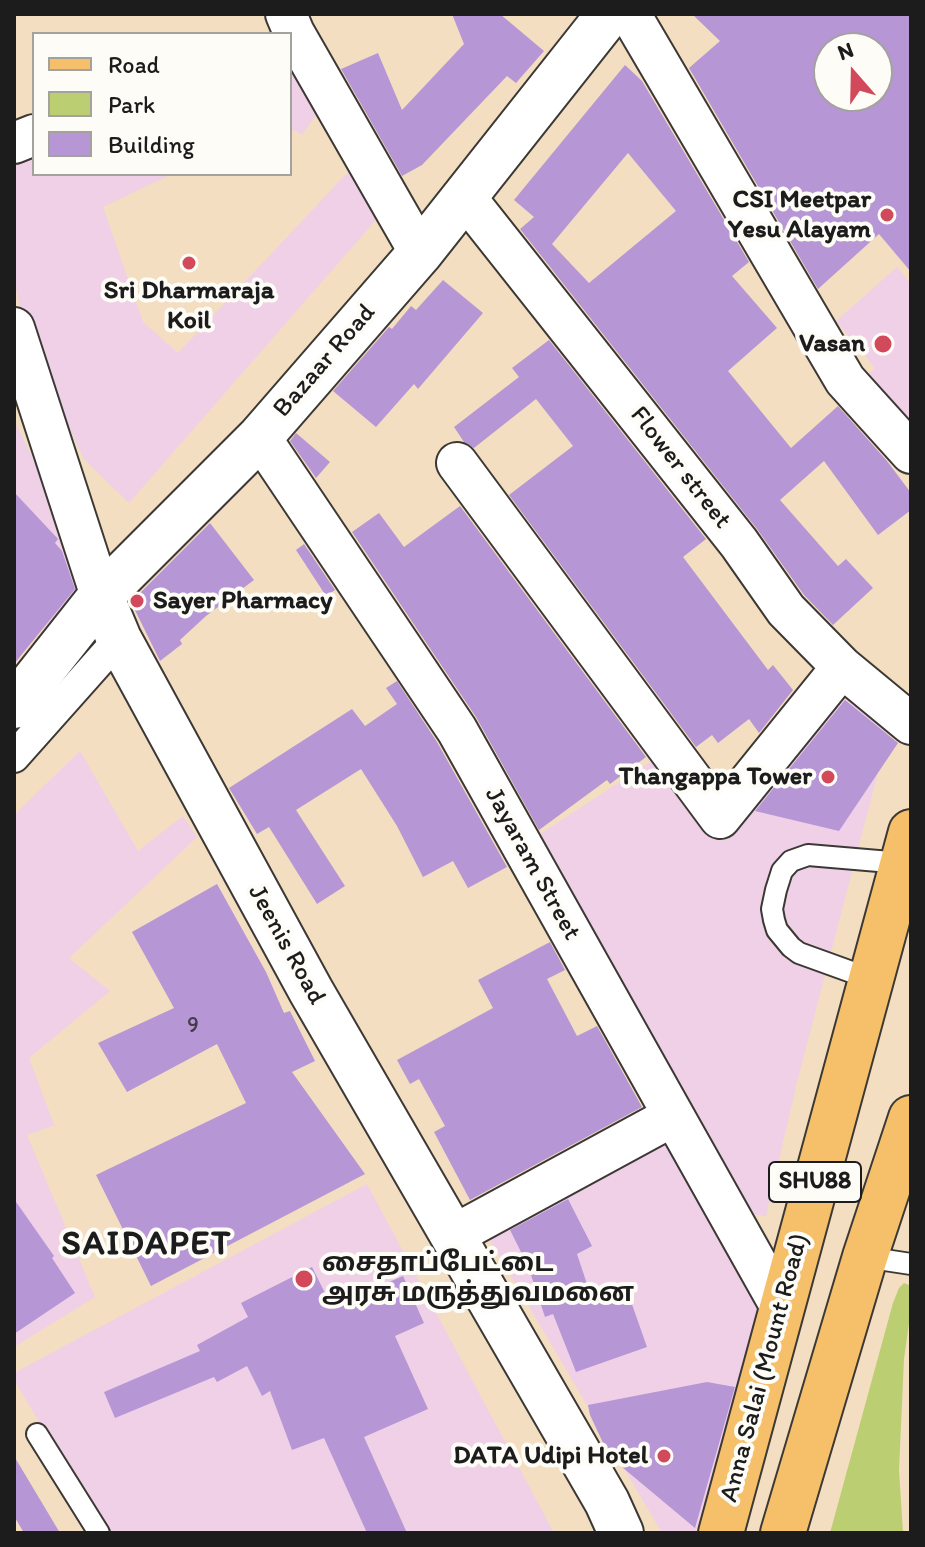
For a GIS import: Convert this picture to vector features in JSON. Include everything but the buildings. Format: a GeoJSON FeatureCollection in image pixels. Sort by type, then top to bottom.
{"type":"FeatureCollection","features":[{"type":"Feature","properties":{"kind":"main road","name":"Anna Salai (Mount Road)"},"geometry":{"type":"LineString","coordinates":[[721,1533],[907,848]]}},
{"type":"Feature","properties":{"kind":"main road","name":"SHU88"},"geometry":{"type":"LineString","coordinates":[[783,1533],[865,1257],[911,1118]]}},
{"type":"Feature","properties":{"kind":"street","name":"Bazaar Road"},"geometry":{"type":"LineString","coordinates":[[18,694],[101,596],[260,437],[420,253],[609,14]]}},
{"type":"Feature","properties":{"kind":"street"},"geometry":{"type":"LineString","coordinates":[[630,14],[845,380],[911,453]]}},
{"type":"Feature","properties":{"kind":"street"},"geometry":{"type":"LineString","coordinates":[[290,27],[420,253]]}},
{"type":"Feature","properties":{"kind":"street","name":"Flower street"},"geometry":{"type":"LineString","coordinates":[[465,197],[739,543],[786,610],[842,667],[911,724]]}},
{"type":"Feature","properties":{"kind":"street","name":"Jeenis Road"},"geometry":{"type":"LineString","coordinates":[[14,328],[101,596],[119,639],[311,991],[607,1502],[621,1533]]}},
{"type":"Feature","properties":{"kind":"street","name":"Jayaram Street"},"geometry":{"type":"LineString","coordinates":[[260,437],[457,730],[781,1307]]}},
{"type":"Feature","properties":{"kind":"street"},"geometry":{"type":"LineString","coordinates":[[457,463],[720,818],[842,667]]}},
{"type":"Feature","properties":{"kind":"street"},"geometry":{"type":"LineString","coordinates":[[14,757],[119,639]]}},
{"type":"Feature","properties":{"kind":"street"},"geometry":{"type":"LineString","coordinates":[[452,1236],[673,1116]]}},
{"type":"Feature","properties":{"kind":"lane"},"geometry":{"type":"LineString","coordinates":[[871,979],[799,953],[791,947],[777,930],[774,920],[772,909],[776,890],[782,871],[791,861],[808,855],[907,848]]}},
{"type":"Feature","properties":{"kind":"lane"},"geometry":{"type":"LineString","coordinates":[[865,1257],[911,1264]]}},
{"type":"Feature","properties":{"kind":"lane"},"geometry":{"type":"LineString","coordinates":[[37,1434],[99,1533]]}},
{"type":"Feature","properties":{"kind":"shaded area"},"geometry":{"type":"Polygon","coordinates":[[[292,64],[316,115],[302,135],[292,131],[292,64]]]}},
{"type":"Feature","properties":{"kind":"shaded area"},"geometry":{"type":"Polygon","coordinates":[[[32,150],[32,176],[168,176],[103,207],[143,322],[178,353],[348,172],[382,213],[129,503],[84,459],[24,325],[14,281],[14,157],[32,150]]]}},
{"type":"Feature","properties":{"kind":"shaded area","name":"Vasan"},"geometry":{"type":"Polygon","coordinates":[[[897,267],[911,284],[911,439],[860,381],[875,368],[836,321],[897,267]]]}},
{"type":"Feature","properties":{"kind":"shaded area"},"geometry":{"type":"Polygon","coordinates":[[[14,420],[92,577],[14,659],[14,420]]]}},
{"type":"Feature","properties":{"kind":"shaded area"},"geometry":{"type":"Polygon","coordinates":[[[843,680],[892,719],[797,1082],[766,1216],[745,1213],[534,838],[661,755],[728,840],[843,680]]]}},
{"type":"Feature","properties":{"kind":"shaded area"},"geometry":{"type":"Polygon","coordinates":[[[80,751],[138,851],[183,816],[197,837],[69,958],[110,991],[29,1058],[54,1125],[27,1135],[95,1297],[14,1347],[14,815],[80,751]]]}},
{"type":"Feature","properties":{"kind":"shaded area"},"geometry":{"type":"Polygon","coordinates":[[[656,1127],[774,1311],[695,1533],[662,1533],[480,1223],[656,1127]]]}},
{"type":"Feature","properties":{"kind":"shaded area","name":"சைதாப்பேட்டை அரசு மருத்துவமனை"},"geometry":{"type":"Polygon","coordinates":[[[367,1184],[554,1533],[106,1533],[14,1380],[14,1373],[367,1184]]]}},
{"type":"Feature","properties":{"kind":"green space"},"geometry":{"type":"Polygon","coordinates":[[[904,1283],[911,1286],[911,1309],[904,1359],[899,1470],[903,1533],[830,1533],[893,1303],[904,1283]]]}},
{"type":"Feature","properties":{"kind":"place","name":"CSI Meetpar Yesu Alayam"},"geometry":{"type":"Point","coordinates":[887,215]}},
{"type":"Feature","properties":{"kind":"place","name":"Sri Dharmaraja Koil"},"geometry":{"type":"Point","coordinates":[189,263]}},
{"type":"Feature","properties":{"kind":"place","name":"Vasan"},"geometry":{"type":"Point","coordinates":[883,344]}},
{"type":"Feature","properties":{"kind":"place","name":"Sayer Pharmacy"},"geometry":{"type":"Point","coordinates":[137,601]}},
{"type":"Feature","properties":{"kind":"place","name":"Thangappa Tower"},"geometry":{"type":"Point","coordinates":[828,777]}},
{"type":"Feature","properties":{"kind":"place","name":"சைதாப்பேட்டை அரசு மருத்துவமனை"},"geometry":{"type":"Point","coordinates":[304,1279]}},
{"type":"Feature","properties":{"kind":"place","name":"DATA Udipi Hotel"},"geometry":{"type":"Point","coordinates":[664,1456]}},
{"type":"Feature","properties":{"kind":"district","name":"SAIDAPET"},"geometry":{"type":"Point","coordinates":[147,1245]}}]}
